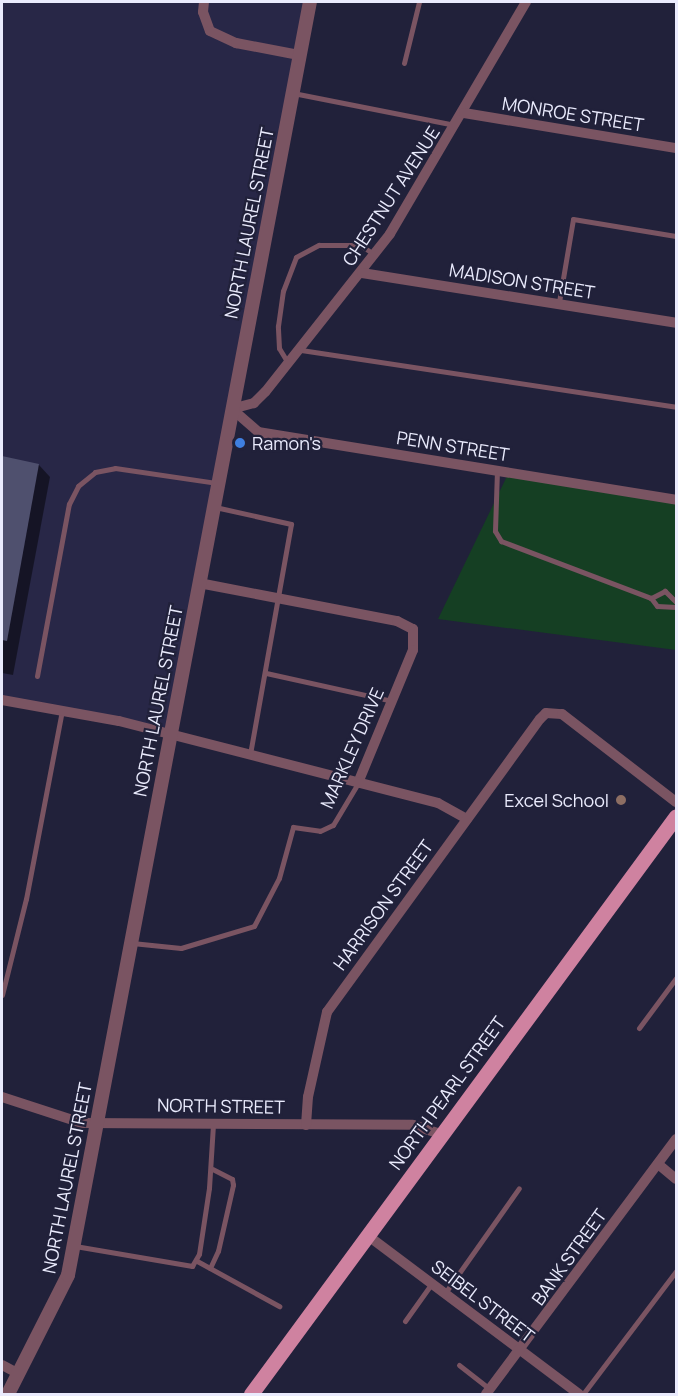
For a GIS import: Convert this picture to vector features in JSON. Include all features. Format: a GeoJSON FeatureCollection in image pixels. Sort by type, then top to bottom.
{"type":"FeatureCollection","features":[{"type":"Feature","properties":{"kind":"main road","name":"NORTH PEARL STREET"},"geometry":{"type":"LineString","coordinates":[[251,1395],[676,816]]}},
{"type":"Feature","properties":{"kind":"street"},"geometry":{"type":"LineString","coordinates":[[204,2],[203,12],[210,31],[236,43],[299,55]]}},
{"type":"Feature","properties":{"kind":"street","name":"NORTH LAUREL STREET"},"geometry":{"type":"LineString","coordinates":[[8,1395],[64,1289],[74,1245],[169,734],[310,2]]}},
{"type":"Feature","properties":{"kind":"street","name":"CHESTNUT AVENUE"},"geometry":{"type":"LineString","coordinates":[[232,409],[254,403],[301,350],[362,273],[464,113],[526,2]]}},
{"type":"Feature","properties":{"kind":"street","name":"MONROE STREET"},"geometry":{"type":"LineString","coordinates":[[464,113],[676,148]]}},
{"type":"Feature","properties":{"kind":"street","name":"MADISON STREET"},"geometry":{"type":"LineString","coordinates":[[362,273],[559,302],[676,323]]}},
{"type":"Feature","properties":{"kind":"street","name":"PENN STREET"},"geometry":{"type":"LineString","coordinates":[[232,409],[258,432],[676,500]]}},
{"type":"Feature","properties":{"kind":"street","name":"MARKLEY DRIVE"},"geometry":{"type":"LineString","coordinates":[[199,583],[397,621],[412,629],[413,650],[358,783]]}},
{"type":"Feature","properties":{"kind":"street"},"geometry":{"type":"LineString","coordinates":[[2,700],[62,710],[169,734],[438,803],[467,819]]}},
{"type":"Feature","properties":{"kind":"street","name":"HARRISON STREET"},"geometry":{"type":"LineString","coordinates":[[306,1125],[308,1097],[327,1012],[546,713],[562,714],[676,802]]}},
{"type":"Feature","properties":{"kind":"street","name":"NORTH STREET"},"geometry":{"type":"LineString","coordinates":[[2,1098],[72,1120],[96,1122],[412,1125],[441,1134]]}},
{"type":"Feature","properties":{"kind":"street","name":"BANK STREET"},"geometry":{"type":"LineString","coordinates":[[488,1392],[676,1139]]}},
{"type":"Feature","properties":{"kind":"street"},"geometry":{"type":"LineString","coordinates":[[658,1164],[676,1179]]}},
{"type":"Feature","properties":{"kind":"street","name":"SEIBEL STREET"},"geometry":{"type":"LineString","coordinates":[[367,1235],[581,1395]]}},
{"type":"Feature","properties":{"kind":"street"},"geometry":{"type":"LineString","coordinates":[[2,1365],[19,1374]]}},
{"type":"Feature","properties":{"kind":"lane"},"geometry":{"type":"LineString","coordinates":[[404,63],[419,2]]}},
{"type":"Feature","properties":{"kind":"lane"},"geometry":{"type":"LineString","coordinates":[[292,93],[456,126]]}},
{"type":"Feature","properties":{"kind":"lane"},"geometry":{"type":"LineString","coordinates":[[559,302],[573,219],[676,236]]}},
{"type":"Feature","properties":{"kind":"lane"},"geometry":{"type":"LineString","coordinates":[[289,364],[279,348],[278,326],[282,291],[296,257],[319,245],[340,244],[360,245],[375,255]]}},
{"type":"Feature","properties":{"kind":"lane"},"geometry":{"type":"LineString","coordinates":[[301,350],[676,407]]}},
{"type":"Feature","properties":{"kind":"lane"},"geometry":{"type":"LineString","coordinates":[[37,676],[69,504],[78,486],[95,472],[115,468],[218,484]]}},
{"type":"Feature","properties":{"kind":"lane"},"geometry":{"type":"LineString","coordinates":[[497,470],[495,531],[501,541],[651,598],[657,606],[676,607]]}},
{"type":"Feature","properties":{"kind":"lane"},"geometry":{"type":"LineString","coordinates":[[213,506],[291,525],[280,599],[250,755]]}},
{"type":"Feature","properties":{"kind":"lane"},"geometry":{"type":"LineString","coordinates":[[651,598],[665,591],[676,602]]}},
{"type":"Feature","properties":{"kind":"lane"},"geometry":{"type":"LineString","coordinates":[[266,673],[392,701]]}},
{"type":"Feature","properties":{"kind":"lane"},"geometry":{"type":"LineString","coordinates":[[2,994],[26,899],[62,710]]}},
{"type":"Feature","properties":{"kind":"lane","name":"MARKLEY DRIVE"},"geometry":{"type":"LineString","coordinates":[[130,943],[181,948],[254,926],[279,878],[292,827],[320,831],[333,825],[358,783]]}},
{"type":"Feature","properties":{"kind":"lane"},"geometry":{"type":"LineString","coordinates":[[639,1028],[676,978]]}},
{"type":"Feature","properties":{"kind":"lane"},"geometry":{"type":"LineString","coordinates":[[74,1245],[192,1266],[197,1261],[212,1169],[213,1123]]}},
{"type":"Feature","properties":{"kind":"lane"},"geometry":{"type":"LineString","coordinates":[[210,1268],[218,1251],[233,1185],[232,1179],[212,1169]]}},
{"type":"Feature","properties":{"kind":"lane"},"geometry":{"type":"LineString","coordinates":[[445,1293],[519,1188]]}},
{"type":"Feature","properties":{"kind":"lane"},"geometry":{"type":"LineString","coordinates":[[197,1261],[279,1306]]}},
{"type":"Feature","properties":{"kind":"lane"},"geometry":{"type":"LineString","coordinates":[[581,1395],[676,1271]]}},
{"type":"Feature","properties":{"kind":"lane"},"geometry":{"type":"LineString","coordinates":[[405,1322],[432,1283]]}},
{"type":"Feature","properties":{"kind":"lane"},"geometry":{"type":"LineString","coordinates":[[459,1365],[488,1392]]}},
{"type":"Feature","properties":{"kind":"shaded area"},"geometry":{"type":"Polygon","coordinates":[[[2,2],[310,2],[169,734],[2,700],[2,2]]]}},
{"type":"Feature","properties":{"kind":"green space"},"geometry":{"type":"Polygon","coordinates":[[[509,472],[676,500],[676,650],[438,619],[509,472]]]}},
{"type":"Feature","properties":{"kind":"building"},"geometry":{"type":"Polygon","coordinates":[[[2,456],[39,464],[7,641],[2,640],[2,456]]]}},
{"type":"Feature","properties":{"kind":"place","name":"Ramon's"},"geometry":{"type":"Point","coordinates":[240,443]}},
{"type":"Feature","properties":{"kind":"place","name":"Excel School"},"geometry":{"type":"Point","coordinates":[621,800]}}]}
